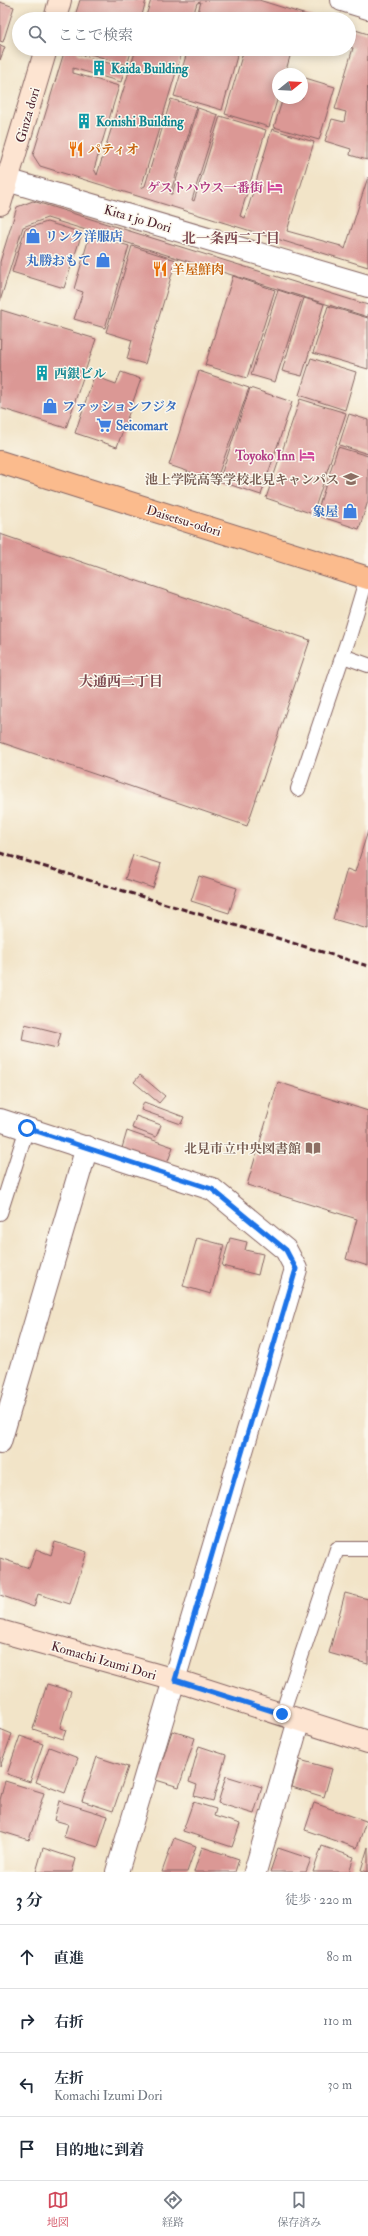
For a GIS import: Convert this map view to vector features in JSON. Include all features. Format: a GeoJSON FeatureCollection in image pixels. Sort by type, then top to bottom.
{"type":"FeatureCollection","features":[{"type":"Feature","properties":{"kind":"highway","name":"Daisetsu-odori"},"geometry":{"type":"LineString","coordinates":[[0,462],[368,576]]}},
{"type":"Feature","properties":{"kind":"street"},"geometry":{"type":"LineString","coordinates":[[57,12],[60,0]]}},
{"type":"Feature","properties":{"kind":"street"},"geometry":{"type":"LineString","coordinates":[[342,0],[368,8]]}},
{"type":"Feature","properties":{"kind":"street","name":"Ginza dori"},"geometry":{"type":"LineString","coordinates":[[0,204],[4,179],[44,56]]}},
{"type":"Feature","properties":{"kind":"street","name":"Kita 1 jo Dori"},"geometry":{"type":"LineString","coordinates":[[4,179],[368,286]]}},
{"type":"Feature","properties":{"kind":"street"},"geometry":{"type":"LineString","coordinates":[[0,1120],[87,1147],[212,1189],[286,1250],[296,1269],[117,1872]]}},
{"type":"Feature","properties":{"kind":"street"},"geometry":{"type":"LineString","coordinates":[[0,1442],[87,1147]]}},
{"type":"Feature","properties":{"kind":"street","name":"Komachi Izumi Dori"},"geometry":{"type":"LineString","coordinates":[[0,1631],[175,1680],[368,1742]]}},
{"type":"Feature","properties":{"kind":"street"},"geometry":{"type":"LineString","coordinates":[[255,1872],[290,1717]]}},
{"type":"Feature","properties":{"kind":"lane"},"geometry":{"type":"LineString","coordinates":[[298,789],[343,656],[368,576]]}},
{"type":"Feature","properties":{"kind":"lane"},"geometry":{"type":"LineString","coordinates":[[343,656],[368,665]]}},
{"type":"Feature","properties":{"kind":"lane"},"geometry":{"type":"LineString","coordinates":[[0,1213],[27,1128]]}},
{"type":"Feature","properties":{"kind":"lane"},"geometry":{"type":"LineString","coordinates":[[290,1717],[337,1549],[368,1549]]}},
{"type":"Feature","properties":{"kind":"building"},"geometry":{"type":"Polygon","coordinates":[[[80,0],[146,0],[143,12],[76,12],[80,0]]]}},
{"type":"Feature","properties":{"kind":"building"},"geometry":{"type":"Polygon","coordinates":[[[151,0],[259,0],[297,12],[198,12],[201,2],[197,3],[194,12],[147,12],[151,0]]]}},
{"type":"Feature","properties":{"kind":"building"},"geometry":{"type":"Polygon","coordinates":[[[0,2],[14,7],[3,42],[0,41],[0,2]]]}},
{"type":"Feature","properties":{"kind":"building"},"geometry":{"type":"Polygon","coordinates":[[[356,30],[368,34],[367,160],[350,155],[351,149],[325,141],[332,119],[344,122],[346,112],[335,109],[351,56],[356,56],[356,30]]]}},
{"type":"Feature","properties":{"kind":"building"},"geometry":{"type":"Polygon","coordinates":[[[0,45],[5,47],[0,60],[0,45]]]}},
{"type":"Feature","properties":{"kind":"building"},"geometry":{"type":"Polygon","coordinates":[[[63,56],[85,56],[125,68],[121,82],[73,68],[73,73],[119,86],[94,169],[97,175],[134,56],[181,56],[141,188],[145,186],[171,99],[197,107],[170,194],[172,194],[198,108],[218,115],[192,200],[194,201],[220,116],[266,130],[240,216],[245,218],[272,129],[314,142],[287,231],[341,246],[345,249],[368,177],[368,267],[40,166],[33,155],[63,56]]]}},
{"type":"Feature","properties":{"kind":"building"},"geometry":{"type":"Polygon","coordinates":[[[97,56],[130,56],[127,65],[97,56]]]}},
{"type":"Feature","properties":{"kind":"building"},"geometry":{"type":"Polygon","coordinates":[[[186,56],[237,56],[222,110],[174,96],[186,56]]]}},
{"type":"Feature","properties":{"kind":"building"},"geometry":{"type":"Polygon","coordinates":[[[242,56],[290,56],[287,68],[272,68],[272,104],[276,104],[269,127],[225,114],[242,56]]]}},
{"type":"Feature","properties":{"kind":"building"},"geometry":{"type":"Polygon","coordinates":[[[308,79],[335,87],[319,140],[274,127],[281,104],[308,104],[308,79]]]}},
{"type":"Feature","properties":{"kind":"building"},"geometry":{"type":"Polygon","coordinates":[[[33,201],[368,305],[368,317],[47,218],[23,227],[0,301],[0,262],[17,207],[33,201]]]}},
{"type":"Feature","properties":{"kind":"building"},"geometry":{"type":"Polygon","coordinates":[[[47,222],[82,233],[64,288],[12,272],[25,229],[47,222]]]}},
{"type":"Feature","properties":{"kind":"building"},"geometry":{"type":"Polygon","coordinates":[[[90,234],[129,246],[105,328],[74,319],[83,292],[74,289],[90,234]]]}},
{"type":"Feature","properties":{"kind":"building"},"geometry":{"type":"Polygon","coordinates":[[[132,246],[176,260],[145,364],[127,359],[132,340],[106,332],[132,246]]]}},
{"type":"Feature","properties":{"kind":"building"},"geometry":{"type":"Polygon","coordinates":[[[233,276],[275,290],[247,378],[205,365],[233,276]]]}},
{"type":"Feature","properties":{"kind":"building"},"geometry":{"type":"Polygon","coordinates":[[[278,290],[302,298],[275,382],[251,375],[278,290]]]}},
{"type":"Feature","properties":{"kind":"building"},"geometry":{"type":"Polygon","coordinates":[[[304,298],[324,304],[302,376],[282,371],[304,298]]]}},
{"type":"Feature","properties":{"kind":"building"},"geometry":{"type":"Polygon","coordinates":[[[328,306],[368,318],[368,369],[313,353],[328,306]]]}},
{"type":"Feature","properties":{"kind":"building","name":"西銀ビル"},"geometry":{"type":"Polygon","coordinates":[[[1,310],[96,339],[66,428],[0,408],[1,310]]]}},
{"type":"Feature","properties":{"kind":"building"},"geometry":{"type":"Polygon","coordinates":[[[311,358],[356,372],[345,410],[299,395],[311,358]]]}},
{"type":"Feature","properties":{"kind":"building"},"geometry":{"type":"Polygon","coordinates":[[[199,371],[249,388],[216,481],[169,465],[199,371]]]}},
{"type":"Feature","properties":{"kind":"building"},"geometry":{"type":"Polygon","coordinates":[[[121,372],[141,379],[117,447],[75,433],[94,376],[116,384],[121,372]]]}},
{"type":"Feature","properties":{"kind":"building"},"geometry":{"type":"Polygon","coordinates":[[[250,388],[292,402],[261,495],[219,481],[250,388]]]}},
{"type":"Feature","properties":{"kind":"building","name":"Toyoko Inn"},"geometry":{"type":"Polygon","coordinates":[[[300,399],[346,413],[313,514],[266,498],[300,399]]]}},
{"type":"Feature","properties":{"kind":"building"},"geometry":{"type":"Polygon","coordinates":[[[349,414],[368,420],[368,454],[339,445],[349,414]]]}},
{"type":"Feature","properties":{"kind":"building"},"geometry":{"type":"Polygon","coordinates":[[[338,447],[368,456],[368,501],[359,529],[316,515],[338,447]]]}},
{"type":"Feature","properties":{"kind":"building"},"geometry":{"type":"Polygon","coordinates":[[[0,534],[310,640],[247,826],[0,742],[0,534]]]}},
{"type":"Feature","properties":{"kind":"building"},"geometry":{"type":"Polygon","coordinates":[[[368,831],[368,929],[333,919],[347,869],[355,872],[368,831]]]}},
{"type":"Feature","properties":{"kind":"building"},"geometry":{"type":"Polygon","coordinates":[[[133,855],[161,864],[153,888],[125,879],[133,855]]]}},
{"type":"Feature","properties":{"kind":"building"},"geometry":{"type":"Polygon","coordinates":[[[199,876],[237,888],[229,913],[191,901],[199,876]]]}},
{"type":"Feature","properties":{"kind":"building"},"geometry":{"type":"Polygon","coordinates":[[[25,1024],[61,1033],[57,1048],[22,1040],[25,1024]]]}},
{"type":"Feature","properties":{"kind":"building"},"geometry":{"type":"Polygon","coordinates":[[[140,1075],[165,1096],[159,1103],[134,1082],[140,1075]]]}},
{"type":"Feature","properties":{"kind":"building","name":"北見市立中央図書館"},"geometry":{"type":"Polygon","coordinates":[[[278,1082],[368,1111],[368,1266],[346,1259],[357,1219],[247,1185],[278,1082]]]}},
{"type":"Feature","properties":{"kind":"building"},"geometry":{"type":"Polygon","coordinates":[[[144,1102],[184,1117],[181,1124],[141,1110],[144,1102]]]}},
{"type":"Feature","properties":{"kind":"building"},"geometry":{"type":"Polygon","coordinates":[[[136,1116],[161,1125],[156,1137],[132,1128],[136,1116]]]}},
{"type":"Feature","properties":{"kind":"building"},"geometry":{"type":"Polygon","coordinates":[[[127,1131],[173,1147],[167,1164],[122,1148],[127,1131]]]}},
{"type":"Feature","properties":{"kind":"building"},"geometry":{"type":"Polygon","coordinates":[[[197,1238],[224,1245],[211,1294],[183,1286],[197,1238]]]}},
{"type":"Feature","properties":{"kind":"building"},"geometry":{"type":"Polygon","coordinates":[[[230,1238],[247,1242],[245,1250],[263,1254],[258,1275],[222,1266],[230,1238]]]}},
{"type":"Feature","properties":{"kind":"building"},"geometry":{"type":"Polygon","coordinates":[[[55,1542],[87,1552],[70,1604],[38,1594],[34,1607],[0,1595],[0,1558],[29,1568],[36,1549],[51,1555],[55,1542]]]}},
{"type":"Feature","properties":{"kind":"building"},"geometry":{"type":"Polygon","coordinates":[[[345,1593],[368,1599],[368,1664],[329,1653],[345,1593]]]}},
{"type":"Feature","properties":{"kind":"building"},"geometry":{"type":"Polygon","coordinates":[[[47,1684],[71,1691],[60,1728],[66,1730],[63,1739],[33,1729],[47,1684]]]}},
{"type":"Feature","properties":{"kind":"building"},"geometry":{"type":"Polygon","coordinates":[[[0,1729],[12,1734],[0,1767],[0,1729]]]}},
{"type":"Feature","properties":{"kind":"building"},"geometry":{"type":"Polygon","coordinates":[[[172,1731],[195,1738],[179,1787],[156,1780],[172,1731]]]}},
{"type":"Feature","properties":{"kind":"building"},"geometry":{"type":"Polygon","coordinates":[[[20,1736],[43,1744],[30,1782],[7,1774],[20,1736]]]}},
{"type":"Feature","properties":{"kind":"building"},"geometry":{"type":"Polygon","coordinates":[[[199,1746],[226,1755],[213,1801],[194,1796],[197,1785],[189,1782],[199,1746]]]}},
{"type":"Feature","properties":{"kind":"building"},"geometry":{"type":"Polygon","coordinates":[[[49,1747],[78,1758],[65,1793],[36,1782],[49,1747]]]}},
{"type":"Feature","properties":{"kind":"building"},"geometry":{"type":"Polygon","coordinates":[[[97,1757],[128,1767],[113,1811],[82,1801],[97,1757]]]}},
{"type":"Feature","properties":{"kind":"building"},"geometry":{"type":"Polygon","coordinates":[[[300,1760],[332,1769],[324,1797],[292,1787],[300,1760]]]}},
{"type":"Feature","properties":{"kind":"building"},"geometry":{"type":"Polygon","coordinates":[[[226,1776],[262,1787],[254,1814],[218,1803],[226,1776]]]}},
{"type":"Feature","properties":{"kind":"building"},"geometry":{"type":"Polygon","coordinates":[[[5,1781],[44,1793],[29,1840],[0,1831],[0,1800],[5,1781]]]}},
{"type":"Feature","properties":{"kind":"building"},"geometry":{"type":"Polygon","coordinates":[[[59,1801],[108,1816],[98,1847],[64,1837],[68,1824],[54,1820],[59,1801]]]}},
{"type":"Feature","properties":{"kind":"building"},"geometry":{"type":"Polygon","coordinates":[[[193,1802],[216,1809],[214,1816],[240,1824],[232,1847],[183,1831],[193,1802]]]}},
{"type":"Feature","properties":{"kind":"building"},"geometry":{"type":"Polygon","coordinates":[[[314,1803],[366,1821],[357,1848],[305,1830],[314,1803]]]}},
{"type":"Feature","properties":{"kind":"building"},"geometry":{"type":"Polygon","coordinates":[[[174,1838],[196,1846],[187,1872],[162,1872],[174,1838]]]}},
{"type":"Feature","properties":{"kind":"building"},"geometry":{"type":"Polygon","coordinates":[[[322,1846],[354,1857],[349,1872],[313,1872],[322,1846]]]}},
{"type":"Feature","properties":{"kind":"building"},"geometry":{"type":"Polygon","coordinates":[[[202,1847],[239,1859],[235,1872],[194,1872],[202,1847]]]}},
{"type":"Feature","properties":{"kind":"building"},"geometry":{"type":"Polygon","coordinates":[[[368,1847],[368,1872],[361,1870],[368,1847]]]}},
{"type":"Feature","properties":{"kind":"building"},"geometry":{"type":"Polygon","coordinates":[[[43,1848],[76,1859],[72,1872],[36,1872],[43,1848]]]}},
{"type":"Feature","properties":{"kind":"building"},"geometry":{"type":"Polygon","coordinates":[[[278,1848],[311,1859],[306,1872],[270,1872],[278,1848]]]}},
{"type":"Feature","properties":{"kind":"railway"},"geometry":{"type":"LineString","coordinates":[[0,853],[368,966]]}},
{"type":"Feature","properties":{"kind":"place","name":"Kaida Building"},"geometry":{"type":"Point","coordinates":[99,68]}},
{"type":"Feature","properties":{"kind":"place","name":"Konishi Building"},"geometry":{"type":"Point","coordinates":[84,121]}},
{"type":"Feature","properties":{"kind":"place","name":"パティオ"},"geometry":{"type":"Point","coordinates":[76,149]}},
{"type":"Feature","properties":{"kind":"place","name":"ゲストハウス一番街"},"geometry":{"type":"Point","coordinates":[275,187]}},
{"type":"Feature","properties":{"kind":"place","name":"リンク洋服店"},"geometry":{"type":"Point","coordinates":[33,236]}},
{"type":"Feature","properties":{"kind":"place","name":"丸勝おもて"},"geometry":{"type":"Point","coordinates":[103,260]}},
{"type":"Feature","properties":{"kind":"place","name":"羊屋鮮肉"},"geometry":{"type":"Point","coordinates":[160,269]}},
{"type":"Feature","properties":{"kind":"place","name":"西銀ビル"},"geometry":{"type":"Point","coordinates":[42,373]}},
{"type":"Feature","properties":{"kind":"place","name":"ファッションフジタ"},"geometry":{"type":"Point","coordinates":[50,406]}},
{"type":"Feature","properties":{"kind":"place","name":"Seicomart"},"geometry":{"type":"Point","coordinates":[104,425]}},
{"type":"Feature","properties":{"kind":"place","name":"Toyoko Inn"},"geometry":{"type":"Point","coordinates":[307,455]}},
{"type":"Feature","properties":{"kind":"place","name":"池上学院高等学校北見キャンパス"},"geometry":{"type":"Point","coordinates":[351,479]}},
{"type":"Feature","properties":{"kind":"place","name":"象屋"},"geometry":{"type":"Point","coordinates":[350,511]}},
{"type":"Feature","properties":{"kind":"place","name":"北見市立中央図書館"},"geometry":{"type":"Point","coordinates":[313,1148]}},
{"type":"Feature","properties":{"kind":"district","name":"北一条西二丁目"},"geometry":{"type":"Point","coordinates":[231,238]}},
{"type":"Feature","properties":{"kind":"district","name":"大通西二丁目"},"geometry":{"type":"Point","coordinates":[121,681]}},
{"type":"Feature","properties":{"kind":"route"},"geometry":{"type":"LineString","coordinates":[[27,1128],[212,1189],[286,1250],[296,1269],[175,1680],[282,1714]]}}]}
